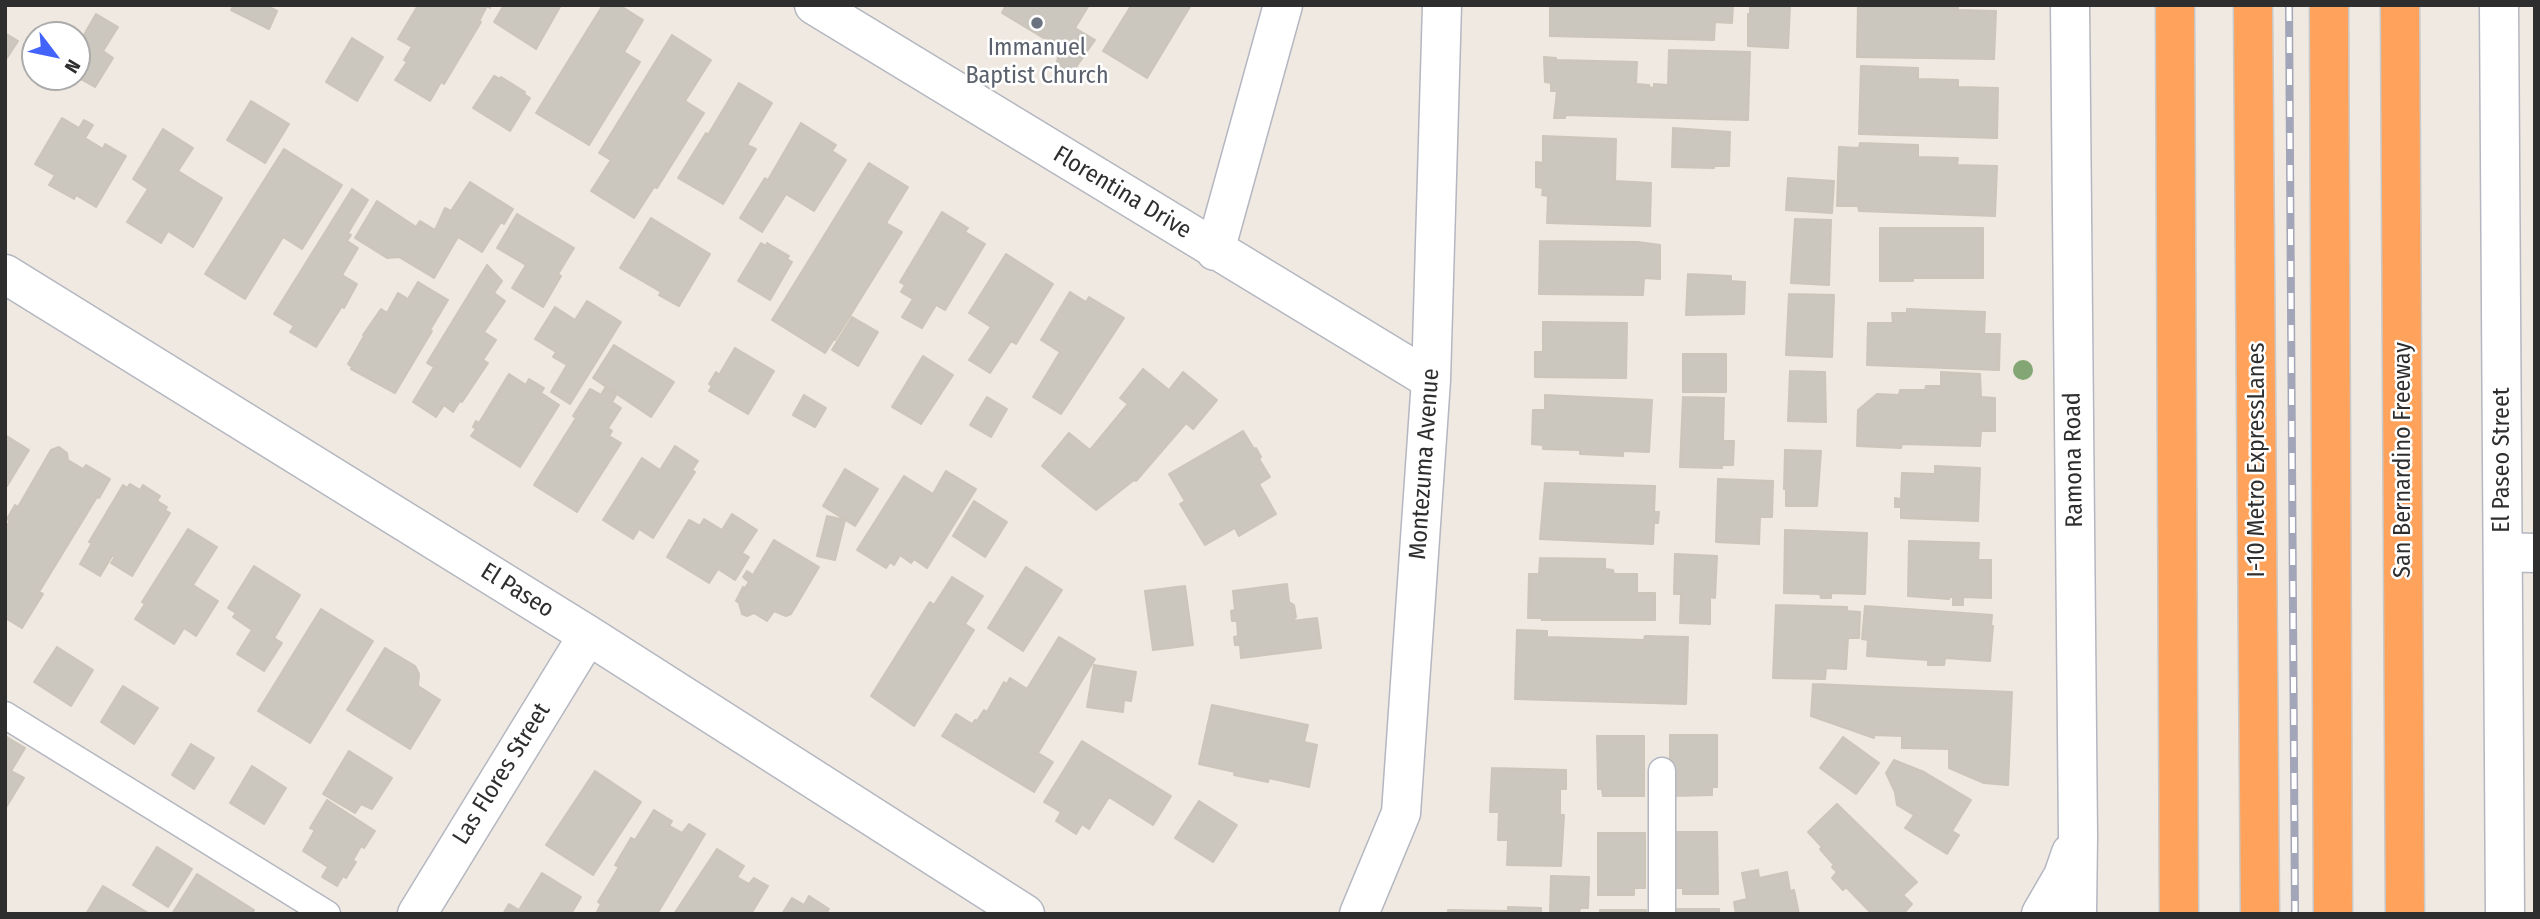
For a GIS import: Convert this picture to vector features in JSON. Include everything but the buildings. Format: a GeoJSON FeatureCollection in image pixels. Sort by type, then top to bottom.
{"type":"FeatureCollection","features":[{"type":"Feature","properties":{"kind":"highway"},"geometry":{"type":"LineString","coordinates":[[2175,5],[2178,912]]}},
{"type":"Feature","properties":{"kind":"highway","name":"I-10 Metro ExpressLanes"},"geometry":{"type":"LineString","coordinates":[[2253,5],[2260,914]]}},
{"type":"Feature","properties":{"kind":"highway"},"geometry":{"type":"LineString","coordinates":[[2329,5],[2333,914]]}},
{"type":"Feature","properties":{"kind":"highway","name":"San Bernardino Freeway"},"geometry":{"type":"LineString","coordinates":[[2400,5],[2405,914]]}},
{"type":"Feature","properties":{"kind":"street","name":"Florentina Drive"},"geometry":{"type":"LineString","coordinates":[[814,5],[1431,380]]}},
{"type":"Feature","properties":{"kind":"street"},"geometry":{"type":"LineString","coordinates":[[1215,251],[1283,5]]}},
{"type":"Feature","properties":{"kind":"street","name":"Montezuma Avenue"},"geometry":{"type":"LineString","coordinates":[[1359,914],[1401,813],[1431,380],[1442,5]]}},
{"type":"Feature","properties":{"kind":"street","name":"Ramona Road"},"geometry":{"type":"LineString","coordinates":[[2070,5],[2077,914]]}},
{"type":"Feature","properties":{"kind":"street","name":"El Paseo Street"},"geometry":{"type":"LineString","coordinates":[[2499,5],[2519,553],[2505,914]]}},
{"type":"Feature","properties":{"kind":"street","name":"El Paseo"},"geometry":{"type":"LineString","coordinates":[[5,274],[588,635],[1025,914]]}},
{"type":"Feature","properties":{"kind":"street","name":"Las Flores Street"},"geometry":{"type":"LineString","coordinates":[[417,914],[588,635]]}},
{"type":"Feature","properties":{"kind":"street"},"geometry":{"type":"LineString","coordinates":[[2041,914],[2063,876],[2078,836]]}},
{"type":"Feature","properties":{"kind":"lane"},"geometry":{"type":"LineString","coordinates":[[5,715],[327,914]]}},
{"type":"Feature","properties":{"kind":"lane"},"geometry":{"type":"LineString","coordinates":[[1661,771],[1662,914]]}},
{"type":"Feature","properties":{"kind":"railway"},"geometry":{"type":"LineString","coordinates":[[2289,5],[2295,914]]}},
{"type":"Feature","properties":{"kind":"place","name":"Immanuel Baptist Church"},"geometry":{"type":"Point","coordinates":[1037,23]}}]}
